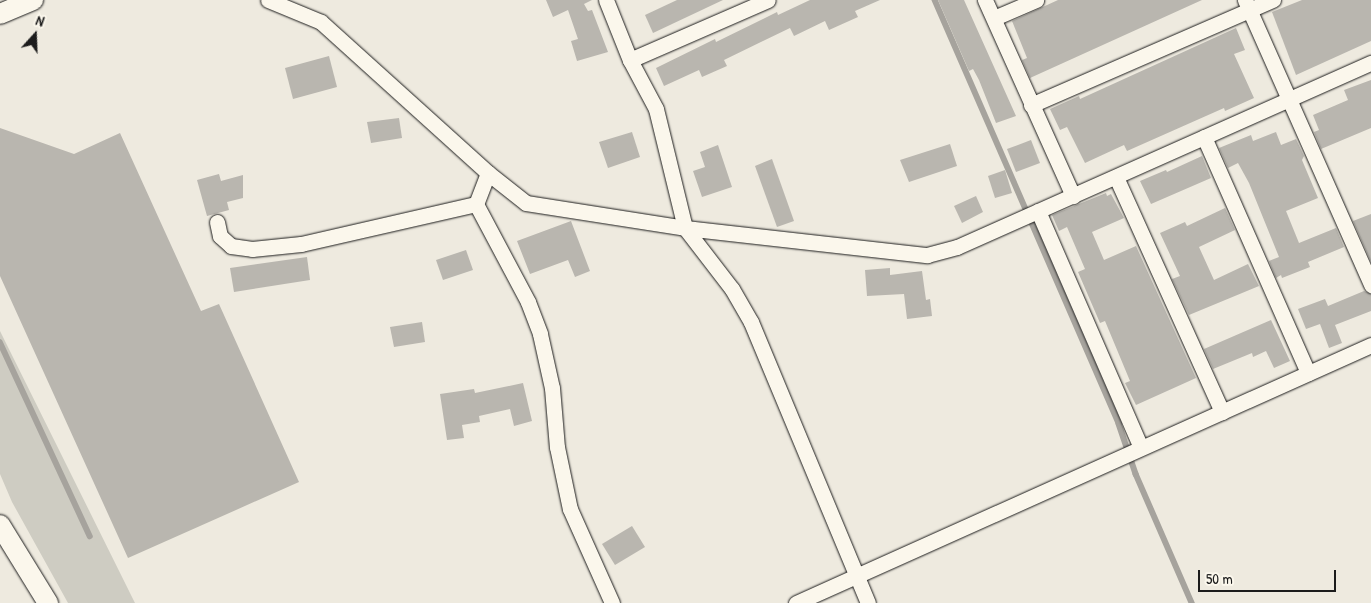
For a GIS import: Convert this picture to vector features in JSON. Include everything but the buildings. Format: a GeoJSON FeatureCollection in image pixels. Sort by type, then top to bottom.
{"type":"FeatureCollection","features":[{"type":"Feature","properties":{"kind":"main road"},"geometry":{"type":"LineString","coordinates":[[0,14],[34,0]]}},
{"type":"Feature","properties":{"kind":"main road"},"geometry":{"type":"LineString","coordinates":[[0,525],[48,603]]}},
{"type":"Feature","properties":{"kind":"street"},"geometry":{"type":"LineString","coordinates":[[268,0],[321,22],[488,173],[526,203],[685,228],[927,255],[957,247],[1371,63]]}},
{"type":"Feature","properties":{"kind":"street"},"geometry":{"type":"LineString","coordinates":[[606,0],[630,60],[656,109],[685,228],[732,289],[751,322],[855,576],[868,603]]}},
{"type":"Feature","properties":{"kind":"street"},"geometry":{"type":"LineString","coordinates":[[630,60],[768,0]]}},
{"type":"Feature","properties":{"kind":"street"},"geometry":{"type":"LineString","coordinates":[[985,0],[1073,196]]}},
{"type":"Feature","properties":{"kind":"street"},"geometry":{"type":"LineString","coordinates":[[994,18],[1036,0]]}},
{"type":"Feature","properties":{"kind":"street"},"geometry":{"type":"LineString","coordinates":[[1031,104],[1247,5],[1273,0]]}},
{"type":"Feature","properties":{"kind":"street"},"geometry":{"type":"LineString","coordinates":[[1247,5],[1371,285]]}},
{"type":"Feature","properties":{"kind":"street"},"geometry":{"type":"LineString","coordinates":[[1204,137],[1308,373]]}},
{"type":"Feature","properties":{"kind":"street"},"geometry":{"type":"LineString","coordinates":[[488,173],[476,204],[528,302],[540,334],[552,388],[557,447],[570,509],[612,603]]}},
{"type":"Feature","properties":{"kind":"street"},"geometry":{"type":"LineString","coordinates":[[1116,176],[1222,412]]}},
{"type":"Feature","properties":{"kind":"street"},"geometry":{"type":"LineString","coordinates":[[217,222],[220,236],[231,246],[252,250],[301,244],[476,204]]}},
{"type":"Feature","properties":{"kind":"street"},"geometry":{"type":"LineString","coordinates":[[1038,211],[1141,448]]}},
{"type":"Feature","properties":{"kind":"street"},"geometry":{"type":"LineString","coordinates":[[796,603],[1371,345]]}},
{"type":"Feature","properties":{"kind":"shaded area"},"geometry":{"type":"Polygon","coordinates":[[[0,331],[135,603],[68,603],[12,502],[0,474],[0,331]]]}},
{"type":"Feature","properties":{"kind":"waterway"},"geometry":{"type":"LineString","coordinates":[[935,0],[1119,424],[1136,474],[1192,603]]}},
{"type":"Feature","properties":{"kind":"waterway"},"geometry":{"type":"LineString","coordinates":[[0,342],[90,536]]}}]}
